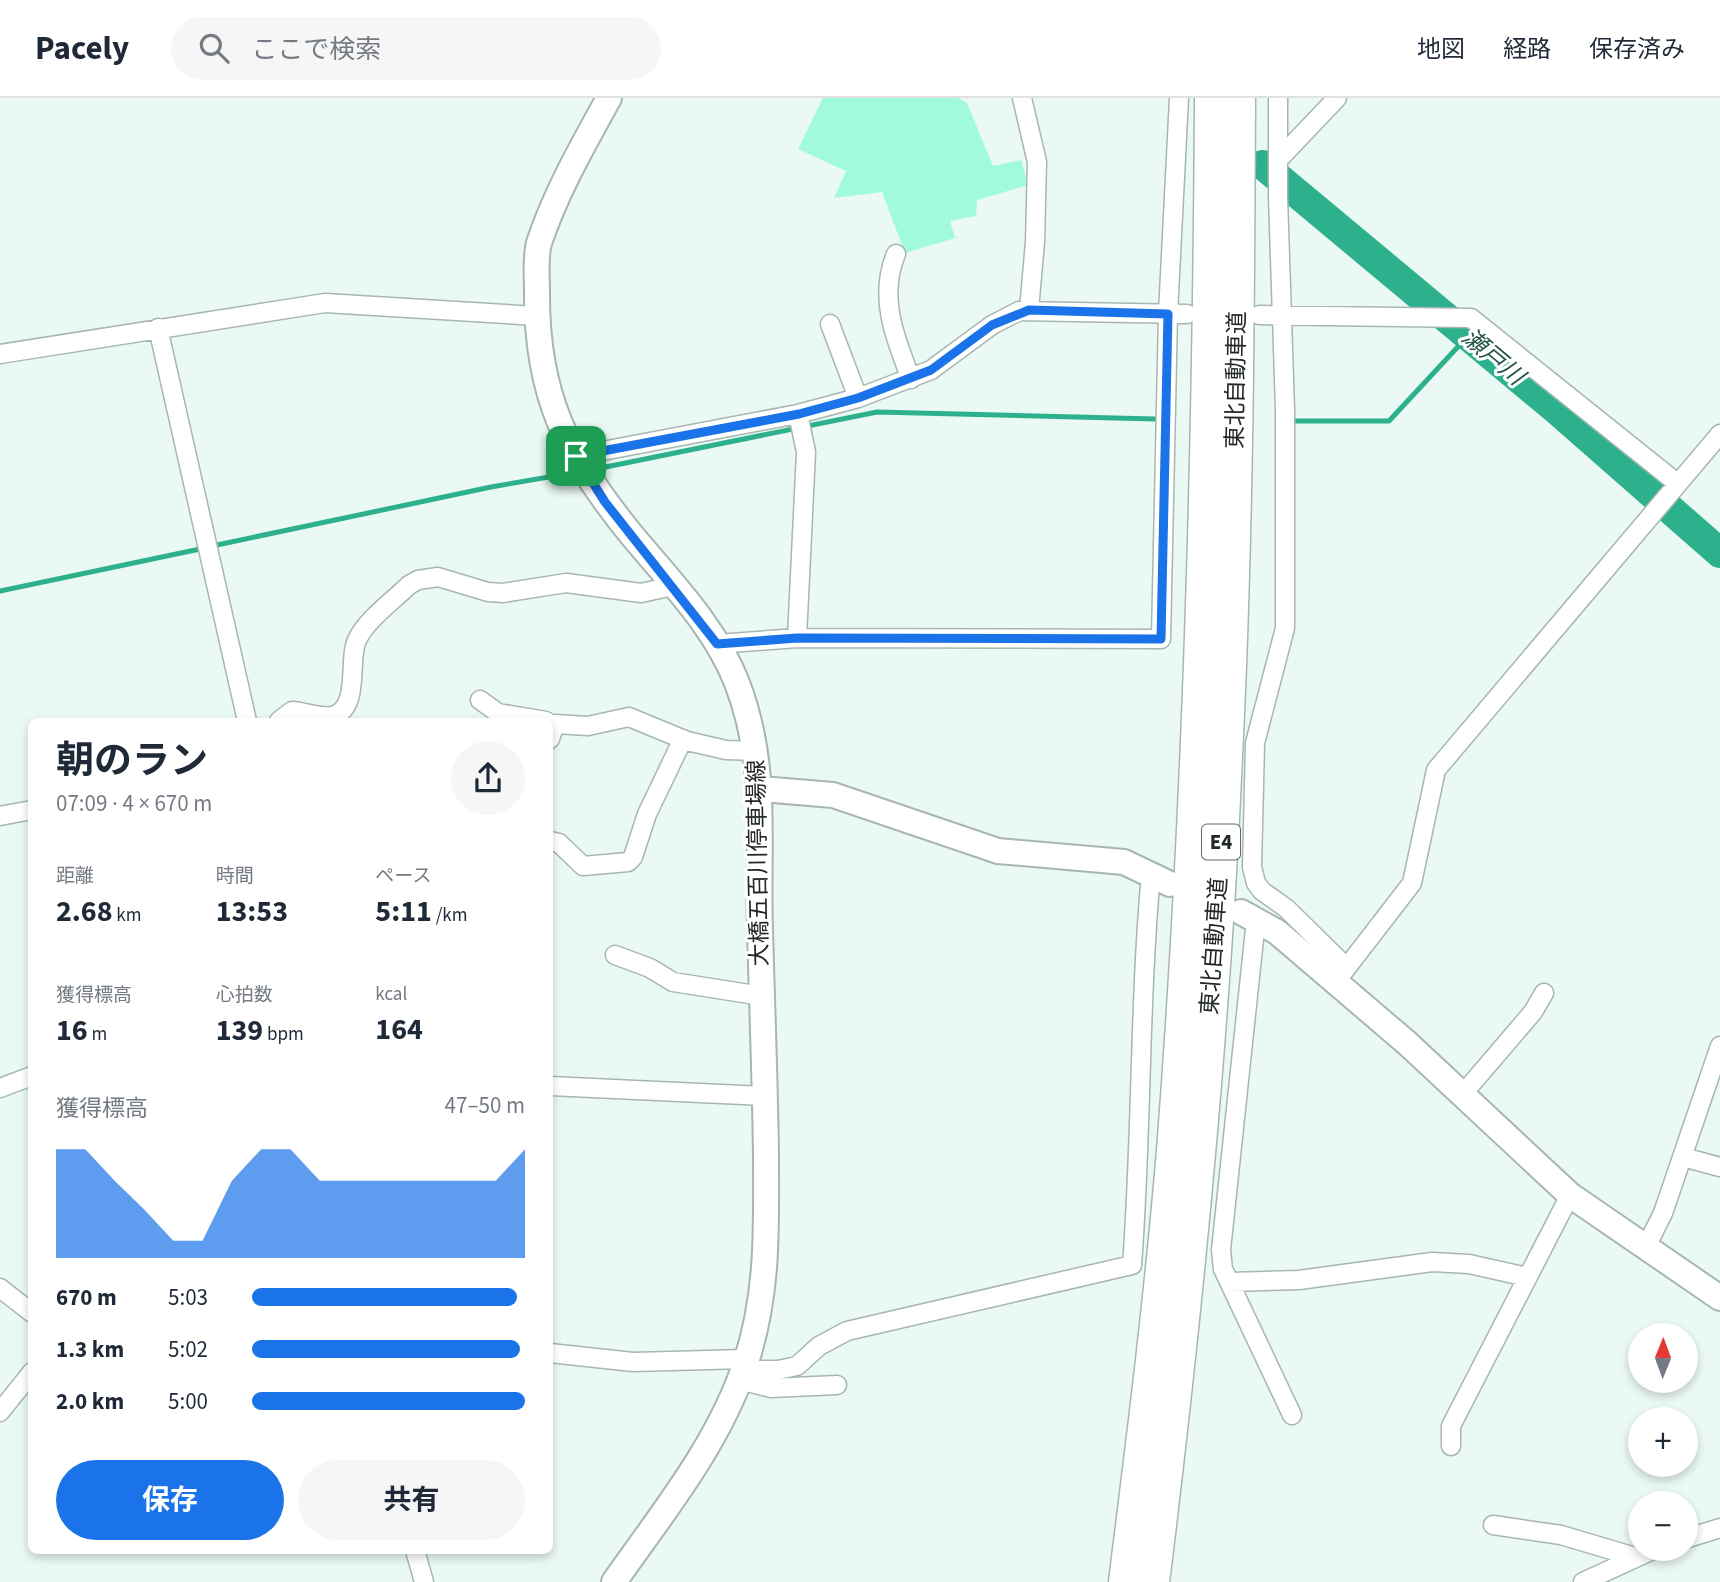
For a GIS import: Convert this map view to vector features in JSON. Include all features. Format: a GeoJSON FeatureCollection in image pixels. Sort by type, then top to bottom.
{"type":"FeatureCollection","features":[{"type":"Feature","properties":{"kind":"highway","name":"東北自動車道"},"geometry":{"type":"LineString","coordinates":[[1125,1582],[1154,1351],[1187,948],[1204,578],[1211,98]]}},
{"type":"Feature","properties":{"kind":"highway","name":"東北自動車道"},"geometry":{"type":"LineString","coordinates":[[1153,1582],[1181,1355],[1200,1159],[1226,758],[1233,578],[1239,98]]}},
{"type":"Feature","properties":{"kind":"main road","name":"大橋五百川停車場線"},"geometry":{"type":"LineString","coordinates":[[609,98],[576,155],[538,248],[537,316],[545,381],[553,412],[605,502],[717,644],[738,685],[756,751],[761,789],[762,996],[766,1096],[766,1273],[743,1370],[721,1424],[614,1582]]}},
{"type":"Feature","properties":{"kind":"main road"},"geometry":{"type":"LineString","coordinates":[[761,789],[833,796],[874,807],[998,851],[1124,862],[1160,879]]}},
{"type":"Feature","properties":{"kind":"main road"},"geometry":{"type":"LineString","coordinates":[[1249,916],[1341,976],[1407,1043],[1570,1195],[1720,1298]]}},
{"type":"Feature","properties":{"kind":"street"},"geometry":{"type":"LineString","coordinates":[[1022,98],[1037,162],[1035,242],[1029,310]]}},
{"type":"Feature","properties":{"kind":"street"},"geometry":{"type":"LineString","coordinates":[[717,644],[797,638],[1161,639],[1168,314],[1179,98]]}},
{"type":"Feature","properties":{"kind":"street"},"geometry":{"type":"LineString","coordinates":[[1278,98],[1280,315],[1285,410],[1285,628],[1255,743],[1252,867],[1256,883],[1262,891],[1286,908],[1341,976],[1412,883],[1436,770],[1653,509],[1720,434]]}},
{"type":"Feature","properties":{"kind":"street"},"geometry":{"type":"LineString","coordinates":[[1279,163],[1337,98]]}},
{"type":"Feature","properties":{"kind":"street"},"geometry":{"type":"LineString","coordinates":[[896,254],[886,285],[889,307],[911,379]]}},
{"type":"Feature","properties":{"kind":"street"},"geometry":{"type":"LineString","coordinates":[[0,354],[325,303],[537,316]]}},
{"type":"Feature","properties":{"kind":"street"},"geometry":{"type":"LineString","coordinates":[[583,466],[801,423],[911,379],[950,358],[1003,318],[1029,310],[1187,314]]}},
{"type":"Feature","properties":{"kind":"street"},"geometry":{"type":"LineString","coordinates":[[1259,315],[1471,318],[1672,489]]}},
{"type":"Feature","properties":{"kind":"street"},"geometry":{"type":"LineString","coordinates":[[831,324],[858,398]]}},
{"type":"Feature","properties":{"kind":"street"},"geometry":{"type":"LineString","coordinates":[[158,328],[246,718]]}},
{"type":"Feature","properties":{"kind":"street"},"geometry":{"type":"LineString","coordinates":[[797,638],[806,452],[801,423]]}},
{"type":"Feature","properties":{"kind":"street"},"geometry":{"type":"LineString","coordinates":[[283,718],[292,711],[323,716],[335,715],[344,709],[351,690],[354,651],[359,637],[418,580],[438,577],[488,592],[503,593],[566,583],[641,593],[673,586]]}},
{"type":"Feature","properties":{"kind":"street"},"geometry":{"type":"LineString","coordinates":[[480,700],[498,713],[518,718]]}},
{"type":"Feature","properties":{"kind":"street"},"geometry":{"type":"LineString","coordinates":[[553,726],[588,726],[629,716],[683,739],[726,750],[756,751]]}},
{"type":"Feature","properties":{"kind":"street"},"geometry":{"type":"LineString","coordinates":[[553,842],[559,843],[583,866],[628,862],[633,857],[647,814],[683,739]]}},
{"type":"Feature","properties":{"kind":"street"},"geometry":{"type":"LineString","coordinates":[[0,816],[28,811]]}},
{"type":"Feature","properties":{"kind":"street"},"geometry":{"type":"LineString","coordinates":[[553,1353],[633,1362],[778,1370],[797,1366],[819,1346],[847,1332],[1132,1265],[1160,879]]}},
{"type":"Feature","properties":{"kind":"street"},"geometry":{"type":"LineString","coordinates":[[1249,916],[1221,1250],[1223,1269],[1292,1415]]}},
{"type":"Feature","properties":{"kind":"street"},"geometry":{"type":"LineString","coordinates":[[615,955],[650,968],[673,982],[762,996]]}},
{"type":"Feature","properties":{"kind":"street"},"geometry":{"type":"LineString","coordinates":[[1462,1095],[1533,1012],[1544,993]]}},
{"type":"Feature","properties":{"kind":"street"},"geometry":{"type":"LineString","coordinates":[[1645,1249],[1663,1213],[1720,1046]]}},
{"type":"Feature","properties":{"kind":"street"},"geometry":{"type":"LineString","coordinates":[[0,1088],[28,1078]]}},
{"type":"Feature","properties":{"kind":"street"},"geometry":{"type":"LineString","coordinates":[[553,1086],[766,1096]]}},
{"type":"Feature","properties":{"kind":"street"},"geometry":{"type":"LineString","coordinates":[[1683,1157],[1720,1167]]}},
{"type":"Feature","properties":{"kind":"street"},"geometry":{"type":"LineString","coordinates":[[1451,1446],[1451,1426],[1570,1195]]}},
{"type":"Feature","properties":{"kind":"street"},"geometry":{"type":"LineString","coordinates":[[1231,1282],[1299,1280],[1432,1262],[1469,1265],[1527,1277]]}},
{"type":"Feature","properties":{"kind":"street"},"geometry":{"type":"LineString","coordinates":[[0,1288],[28,1309]]}},
{"type":"Feature","properties":{"kind":"street"},"geometry":{"type":"LineString","coordinates":[[743,1370],[771,1388],[838,1385]]}},
{"type":"Feature","properties":{"kind":"street"},"geometry":{"type":"LineString","coordinates":[[0,1412],[28,1377]]}},
{"type":"Feature","properties":{"kind":"street"},"geometry":{"type":"LineString","coordinates":[[1493,1525],[1561,1535],[1628,1555]]}},
{"type":"Feature","properties":{"kind":"street"},"geometry":{"type":"LineString","coordinates":[[1698,1535],[1720,1528]]}},
{"type":"Feature","properties":{"kind":"street"},"geometry":{"type":"LineString","coordinates":[[416,1554],[424,1582]]}},
{"type":"Feature","properties":{"kind":"street"},"geometry":{"type":"LineString","coordinates":[[1583,1582],[1628,1560]]}},
{"type":"Feature","properties":{"kind":"green space"},"geometry":{"type":"Polygon","coordinates":[[[823,98],[958,98],[967,103],[993,166],[1021,160],[1028,185],[977,200],[976,216],[950,221],[955,238],[905,253],[882,192],[834,198],[846,171],[798,149],[823,98]]]}},
{"type":"Feature","properties":{"kind":"waterway","name":"瀬戸川"},"geometry":{"type":"LineString","coordinates":[[1263,165],[1557,410],[1720,553]]}},
{"type":"Feature","properties":{"kind":"waterway"},"geometry":{"type":"LineString","coordinates":[[1294,421],[1389,421],[1467,337]]}},
{"type":"Feature","properties":{"kind":"waterway"},"geometry":{"type":"LineString","coordinates":[[591,470],[877,412],[1155,419]]}},
{"type":"Feature","properties":{"kind":"waterway"},"geometry":{"type":"LineString","coordinates":[[217,545],[491,487],[578,472]]}},
{"type":"Feature","properties":{"kind":"waterway"},"geometry":{"type":"LineString","coordinates":[[0,591],[200,549]]}},
{"type":"Feature","properties":{"kind":"route"},"geometry":{"type":"LineString","coordinates":[[1018,311],[1168,314],[1161,639],[797,638],[717,644],[605,502],[576,456],[799,414],[858,398],[931,370],[992,325],[1018,311]]}}]}
